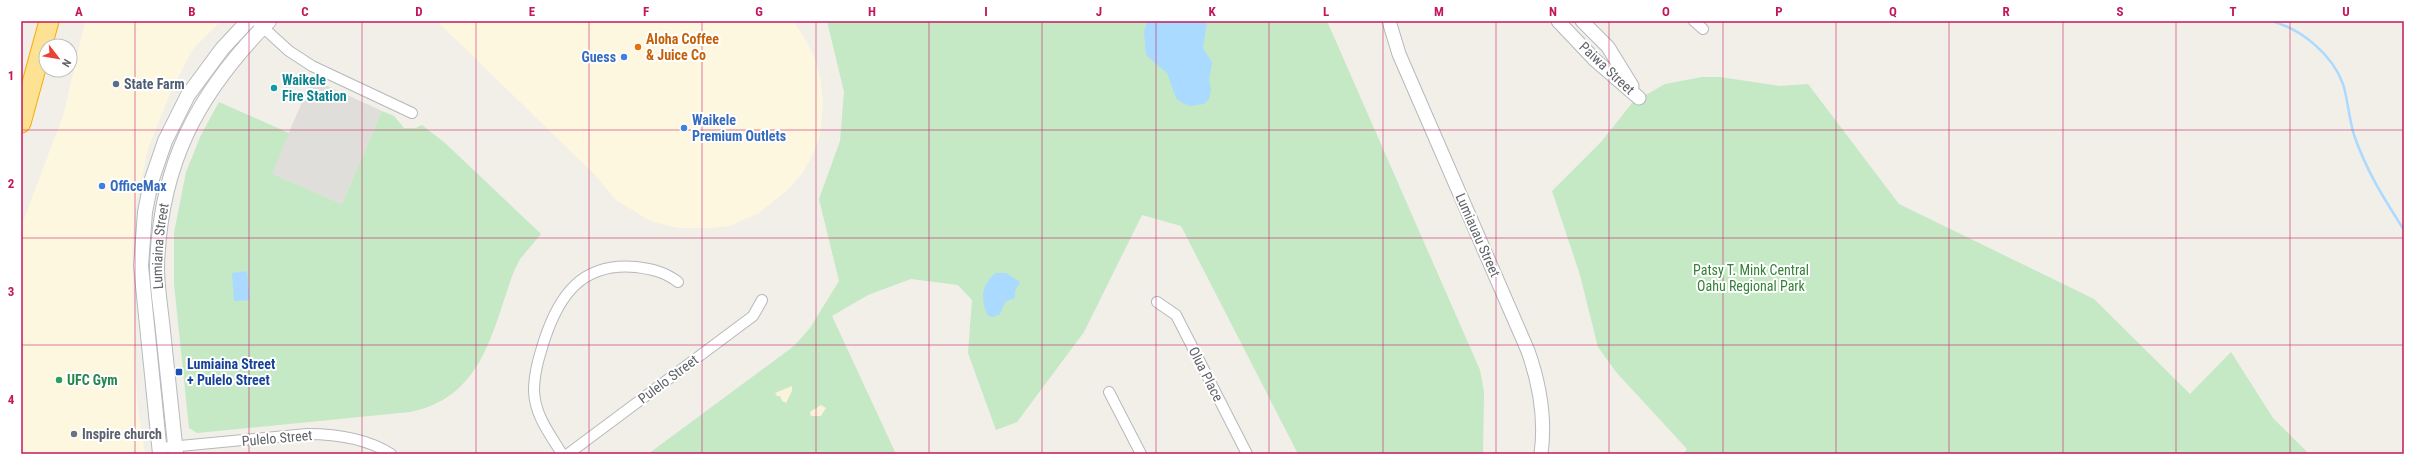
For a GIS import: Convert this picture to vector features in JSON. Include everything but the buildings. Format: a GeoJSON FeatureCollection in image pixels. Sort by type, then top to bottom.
{"type":"FeatureCollection","features":[{"type":"Feature","properties":{"kind":"highway"},"geometry":{"type":"LineString","coordinates":[[21,123],[49,24]]}},
{"type":"Feature","properties":{"kind":"main road","name":"Lumiaina Street"},"geometry":{"type":"LineString","coordinates":[[159,451],[141,266],[145,212],[151,182],[165,141],[188,95],[222,48],[248,21]]}},
{"type":"Feature","properties":{"kind":"main road","name":"Lumiaina Street"},"geometry":{"type":"LineString","coordinates":[[176,450],[157,269],[160,229],[165,195],[176,155],[193,118],[223,72],[263,23]]}},
{"type":"Feature","properties":{"kind":"street","name":"Lumiauau Street"},"geometry":{"type":"LineString","coordinates":[[1389,21],[1399,54],[1531,358],[1540,395],[1543,423],[1541,454]]}},
{"type":"Feature","properties":{"kind":"street","name":"Paiwa Street"},"geometry":{"type":"LineString","coordinates":[[1558,21],[1595,60],[1639,98],[1608,47],[1582,21]]}},
{"type":"Feature","properties":{"kind":"street"},"geometry":{"type":"LineString","coordinates":[[1694,21],[1703,29]]}},
{"type":"Feature","properties":{"kind":"street"},"geometry":{"type":"LineString","coordinates":[[263,23],[289,52],[312,66],[412,113]]}},
{"type":"Feature","properties":{"kind":"street"},"geometry":{"type":"LineString","coordinates":[[562,454],[540,417],[534,392],[536,365],[550,321],[562,298],[588,276],[612,268],[632,267],[665,273],[678,282]]}},
{"type":"Feature","properties":{"kind":"street","name":"Pulelo Street"},"geometry":{"type":"LineString","coordinates":[[568,454],[753,316],[762,300]]}},
{"type":"Feature","properties":{"kind":"street","name":"Olua Place"},"geometry":{"type":"LineString","coordinates":[[1157,302],[1176,315],[1247,454]]}},
{"type":"Feature","properties":{"kind":"street"},"geometry":{"type":"LineString","coordinates":[[1109,392],[1141,454]]}},
{"type":"Feature","properties":{"kind":"street","name":"Pulelo Street"},"geometry":{"type":"LineString","coordinates":[[159,451],[307,434],[324,434],[359,440],[392,454]]}},
{"type":"Feature","properties":{"kind":"shaded area"},"geometry":{"type":"Polygon","coordinates":[[[85,21],[221,21],[193,49],[172,89],[148,149],[136,201],[132,245],[137,402],[145,454],[21,454],[21,227],[64,113],[72,78],[78,78],[78,52],[85,21]]]}},
{"type":"Feature","properties":{"kind":"shaded area","name":"Waikele Premium Outlets"},"geometry":{"type":"Polygon","coordinates":[[[437,21],[793,21],[804,37],[816,61],[821,83],[823,103],[820,136],[813,154],[803,172],[790,188],[759,213],[729,226],[712,228],[680,228],[652,222],[616,200],[594,174],[437,21]]]}},
{"type":"Feature","properties":{"kind":"shaded area"},"geometry":{"type":"Polygon","coordinates":[[[312,79],[382,111],[342,204],[271,174],[312,79]]]}},
{"type":"Feature","properties":{"kind":"green space"},"geometry":{"type":"Polygon","coordinates":[[[827,21],[1327,21],[1480,370],[1484,392],[1483,454],[1298,454],[1181,226],[1142,215],[1084,332],[1017,422],[996,430],[968,353],[972,300],[958,285],[911,279],[868,295],[832,316],[896,454],[648,454],[794,346],[810,328],[839,281],[819,199],[840,141],[844,92],[827,21]]]}},
{"type":"Feature","properties":{"kind":"green space","name":"Patsy T. Mink Central Oahu Regional Park"},"geometry":{"type":"Polygon","coordinates":[[[1702,77],[1720,77],[1780,86],[1808,84],[1899,204],[2094,299],[2190,394],[2231,352],[2273,418],[2309,454],[1683,454],[1687,449],[1616,372],[1598,347],[1580,275],[1552,191],[1602,141],[1632,103],[1665,84],[1702,77]]]}},
{"type":"Feature","properties":{"kind":"green space"},"geometry":{"type":"Polygon","coordinates":[[[219,102],[289,133],[272,174],[342,204],[382,111],[394,116],[404,128],[416,128],[422,125],[445,143],[541,234],[520,259],[514,271],[491,338],[482,358],[470,376],[454,392],[435,404],[410,412],[197,433],[189,428],[174,284],[174,233],[186,172],[201,135],[219,102]]]}},
{"type":"Feature","properties":{"kind":"sand"},"geometry":{"type":"Polygon","coordinates":[[[792,386],[792,391],[786,403],[782,401],[780,396],[777,396],[775,393],[792,386]]]}},
{"type":"Feature","properties":{"kind":"sand"},"geometry":{"type":"Polygon","coordinates":[[[821,405],[826,408],[821,416],[811,416],[810,412],[821,405]]]}},
{"type":"Feature","properties":{"kind":"water"},"geometry":{"type":"Polygon","coordinates":[[[1147,21],[1205,21],[1207,23],[1203,48],[1212,62],[1209,80],[1211,90],[1209,99],[1204,104],[1190,106],[1182,103],[1176,98],[1167,73],[1146,55],[1144,32],[1147,21]]]}},
{"type":"Feature","properties":{"kind":"water"},"geometry":{"type":"Polygon","coordinates":[[[247,271],[250,300],[234,301],[232,273],[247,271]]]}},
{"type":"Feature","properties":{"kind":"water"},"geometry":{"type":"Polygon","coordinates":[[[996,273],[1006,273],[1020,282],[1015,291],[1015,298],[1005,302],[1000,314],[993,317],[988,316],[985,310],[983,293],[987,282],[996,273]]]}},
{"type":"Feature","properties":{"kind":"waterway"},"geometry":{"type":"LineString","coordinates":[[2272,21],[2294,30],[2305,37],[2324,53],[2338,73],[2343,84],[2352,129],[2364,161],[2404,230]]}},
{"type":"Feature","properties":{"kind":"place","name":"Aloha Coffee & Juice Co"},"geometry":{"type":"Point","coordinates":[638,47]}},
{"type":"Feature","properties":{"kind":"place","name":"Guess"},"geometry":{"type":"Point","coordinates":[624,57]}},
{"type":"Feature","properties":{"kind":"place","name":"State Farm"},"geometry":{"type":"Point","coordinates":[116,84]}},
{"type":"Feature","properties":{"kind":"place","name":"Waikele Fire Station"},"geometry":{"type":"Point","coordinates":[274,88]}},
{"type":"Feature","properties":{"kind":"place","name":"Waikele Premium Outlets"},"geometry":{"type":"Point","coordinates":[684,128]}},
{"type":"Feature","properties":{"kind":"place","name":"OfficeMax"},"geometry":{"type":"Point","coordinates":[102,186]}},
{"type":"Feature","properties":{"kind":"place","name":"Lumiaina Street + Pulelo Street"},"geometry":{"type":"Point","coordinates":[179,372]}},
{"type":"Feature","properties":{"kind":"place","name":"UFC Gym"},"geometry":{"type":"Point","coordinates":[59,380]}},
{"type":"Feature","properties":{"kind":"place","name":"Inspire church"},"geometry":{"type":"Point","coordinates":[74,434]}}]}
